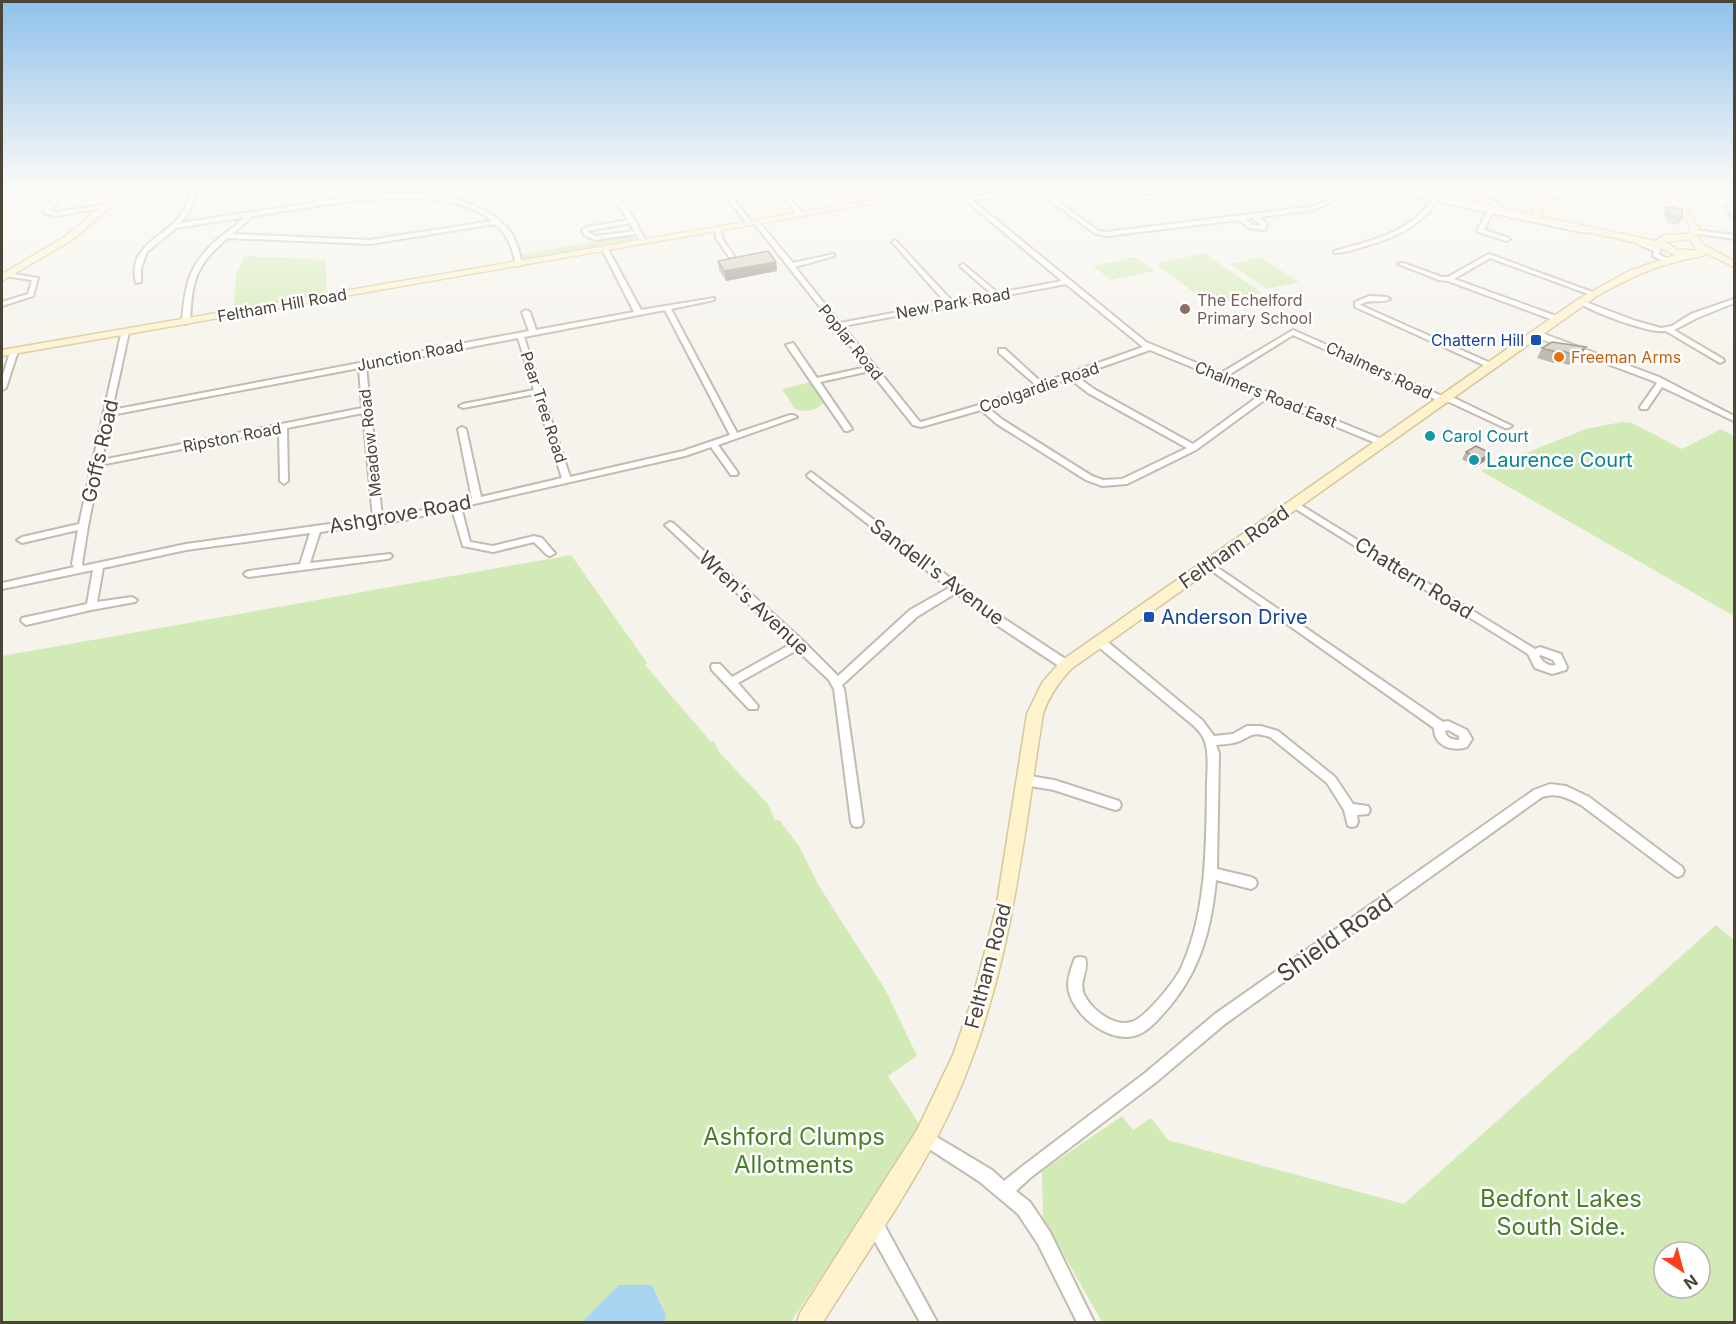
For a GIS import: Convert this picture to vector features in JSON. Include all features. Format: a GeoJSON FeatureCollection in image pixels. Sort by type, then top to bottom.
{"type":"FeatureCollection","features":[{"type":"Feature","properties":{"kind":"main road"},"geometry":{"type":"LineString","coordinates":[[4,276],[47,251]]}},
{"type":"Feature","properties":{"kind":"main road","name":"Feltham Hill Road"},"geometry":{"type":"LineString","coordinates":[[2,353],[595,251]]}},
{"type":"Feature","properties":{"kind":"main road","name":"Feltham Road"},"geometry":{"type":"LineString","coordinates":[[809,1323],[938,1115],[976,1018],[998,939],[1011,872],[1035,714],[1040,696],[1066,665],[1556,319],[1663,251]]}},
{"type":"Feature","properties":{"kind":"main road","name":"Feltham Road"},"geometry":{"type":"LineString","coordinates":[[1675,251],[1688,255],[1691,251]]}},
{"type":"Feature","properties":{"kind":"main road"},"geometry":{"type":"LineString","coordinates":[[1711,251],[1731,262]]}},
{"type":"Feature","properties":{"kind":"street"},"geometry":{"type":"LineString","coordinates":[[138,282],[137,267],[144,251]]}},
{"type":"Feature","properties":{"kind":"street"},"geometry":{"type":"LineString","coordinates":[[186,322],[191,279],[196,268],[210,251]]}},
{"type":"Feature","properties":{"kind":"street"},"geometry":{"type":"LineString","coordinates":[[514,251],[519,264]]}},
{"type":"Feature","properties":{"kind":"street"},"geometry":{"type":"LineString","coordinates":[[606,251],[638,312]]}},
{"type":"Feature","properties":{"kind":"street"},"geometry":{"type":"LineString","coordinates":[[728,251],[731,256]]}},
{"type":"Feature","properties":{"kind":"street","name":"Poplar Road"},"geometry":{"type":"LineString","coordinates":[[777,251],[916,423],[927,424]]}},
{"type":"Feature","properties":{"kind":"street"},"geometry":{"type":"LineString","coordinates":[[903,251],[951,304]]}},
{"type":"Feature","properties":{"kind":"street","name":"Chalmers Road East"},"geometry":{"type":"LineString","coordinates":[[1029,251],[1143,344],[1381,442]]}},
{"type":"Feature","properties":{"kind":"street"},"geometry":{"type":"LineString","coordinates":[[790,266],[832,255]]}},
{"type":"Feature","properties":{"kind":"street"},"geometry":{"type":"LineString","coordinates":[[1449,279],[1489,256],[1593,294]]}},
{"type":"Feature","properties":{"kind":"street"},"geometry":{"type":"LineString","coordinates":[[1401,264],[1441,279],[1449,279],[1556,319]]}},
{"type":"Feature","properties":{"kind":"street"},"geometry":{"type":"LineString","coordinates":[[963,266],[998,296]]}},
{"type":"Feature","properties":{"kind":"street"},"geometry":{"type":"LineString","coordinates":[[2,304],[31,295],[36,279],[4,276]]}},
{"type":"Feature","properties":{"kind":"street","name":"New Park Road"},"geometry":{"type":"LineString","coordinates":[[838,325],[1067,282]]}},
{"type":"Feature","properties":{"kind":"street"},"geometry":{"type":"LineString","coordinates":[[1387,299],[1369,298],[1357,303],[1357,306],[1491,365]]}},
{"type":"Feature","properties":{"kind":"street","name":"Junction Road"},"geometry":{"type":"LineString","coordinates":[[109,413],[712,299]]}},
{"type":"Feature","properties":{"kind":"street"},"geometry":{"type":"LineString","coordinates":[[1669,330],[1694,316],[1734,301]]}},
{"type":"Feature","properties":{"kind":"street"},"geometry":{"type":"LineString","coordinates":[[1581,302],[1633,323],[1669,330],[1720,361]]}},
{"type":"Feature","properties":{"kind":"street"},"geometry":{"type":"LineString","coordinates":[[667,307],[735,436]]}},
{"type":"Feature","properties":{"kind":"street"},"geometry":{"type":"LineString","coordinates":[[526,312],[533,332]]}},
{"type":"Feature","properties":{"kind":"street","name":"Goffs Road"},"geometry":{"type":"LineString","coordinates":[[80,568],[76,564],[83,526],[125,332]]}},
{"type":"Feature","properties":{"kind":"street","name":"Chalmers Road"},"geometry":{"type":"LineString","coordinates":[[1221,376],[1293,332],[1444,398]]}},
{"type":"Feature","properties":{"kind":"street"},"geometry":{"type":"LineString","coordinates":[[1536,333],[1661,383],[1734,419]]}},
{"type":"Feature","properties":{"kind":"street","name":"Pear Tree Road"},"geometry":{"type":"LineString","coordinates":[[520,334],[567,480]]}},
{"type":"Feature","properties":{"kind":"street"},"geometry":{"type":"LineString","coordinates":[[790,345],[848,429]]}},
{"type":"Feature","properties":{"kind":"street","name":"Coolgardie Road"},"geometry":{"type":"LineString","coordinates":[[927,424],[982,407],[1150,347]]}},
{"type":"Feature","properties":{"kind":"street"},"geometry":{"type":"LineString","coordinates":[[2,388],[14,351]]}},
{"type":"Feature","properties":{"kind":"street"},"geometry":{"type":"LineString","coordinates":[[796,353],[807,351]]}},
{"type":"Feature","properties":{"kind":"street"},"geometry":{"type":"LineString","coordinates":[[1002,351],[1041,386]]}},
{"type":"Feature","properties":{"kind":"street","name":"Meadow Road"},"geometry":{"type":"LineString","coordinates":[[362,364],[378,521]]}},
{"type":"Feature","properties":{"kind":"street"},"geometry":{"type":"LineString","coordinates":[[815,381],[872,368]]}},
{"type":"Feature","properties":{"kind":"street"},"geometry":{"type":"LineString","coordinates":[[1071,376],[1091,391],[1193,448]]}},
{"type":"Feature","properties":{"kind":"street"},"geometry":{"type":"LineString","coordinates":[[1644,407],[1661,383]]}},
{"type":"Feature","properties":{"kind":"street"},"geometry":{"type":"LineString","coordinates":[[463,406],[539,391]]}},
{"type":"Feature","properties":{"kind":"street"},"geometry":{"type":"LineString","coordinates":[[982,407],[1010,429],[1089,478],[1102,483],[1124,482],[1193,448],[1267,394]]}},
{"type":"Feature","properties":{"kind":"street"},"geometry":{"type":"LineString","coordinates":[[1444,398],[1508,426]]}},
{"type":"Feature","properties":{"kind":"street","name":"Ripston Road"},"geometry":{"type":"LineString","coordinates":[[98,464],[367,410]]}},
{"type":"Feature","properties":{"kind":"street","name":"Ashgrove Road"},"geometry":{"type":"LineString","coordinates":[[2,586],[186,546],[378,521],[456,506],[713,444],[793,417]]}},
{"type":"Feature","properties":{"kind":"street"},"geometry":{"type":"LineString","coordinates":[[283,426],[284,481]]}},
{"type":"Feature","properties":{"kind":"street"},"geometry":{"type":"LineString","coordinates":[[462,429],[477,501]]}},
{"type":"Feature","properties":{"kind":"street"},"geometry":{"type":"LineString","coordinates":[[713,444],[733,473]]}},
{"type":"Feature","properties":{"kind":"street","name":"Sandell's Avenue"},"geometry":{"type":"LineString","coordinates":[[811,475],[996,619],[1066,665]]}},
{"type":"Feature","properties":{"kind":"street","name":"Chattern Road"},"geometry":{"type":"LineString","coordinates":[[1294,504],[1534,653]]}},
{"type":"Feature","properties":{"kind":"street"},"geometry":{"type":"LineString","coordinates":[[456,506],[466,544],[493,549],[534,539],[539,540],[550,554]]}},
{"type":"Feature","properties":{"kind":"street","name":"Wren's Avenue"},"geometry":{"type":"LineString","coordinates":[[670,525],[799,644],[837,683]]}},
{"type":"Feature","properties":{"kind":"street"},"geometry":{"type":"LineString","coordinates":[[22,540],[83,526]]}},
{"type":"Feature","properties":{"kind":"street"},"geometry":{"type":"LineString","coordinates":[[304,567],[316,529]]}},
{"type":"Feature","properties":{"kind":"street"},"geometry":{"type":"LineString","coordinates":[[249,574],[387,556]]}},
{"type":"Feature","properties":{"kind":"street"},"geometry":{"type":"LineString","coordinates":[[1208,564],[1441,727]]}},
{"type":"Feature","properties":{"kind":"street"},"geometry":{"type":"LineString","coordinates":[[92,606],[99,565]]}},
{"type":"Feature","properties":{"kind":"street"},"geometry":{"type":"LineString","coordinates":[[857,822],[840,688],[837,683],[914,613],[956,588]]}},
{"type":"Feature","properties":{"kind":"street"},"geometry":{"type":"LineString","coordinates":[[26,621],[92,606],[132,600]]}},
{"type":"Feature","properties":{"kind":"street"},"geometry":{"type":"LineString","coordinates":[[1080,963],[1075,987],[1080,1001],[1099,1021],[1118,1031],[1136,1029],[1167,1000],[1188,970],[1208,901],[1211,873],[1213,753],[1209,741],[1198,723],[1099,642]]}},
{"type":"Feature","properties":{"kind":"street"},"geometry":{"type":"LineString","coordinates":[[731,682],[799,644]]}},
{"type":"Feature","properties":{"kind":"street"},"geometry":{"type":"LineString","coordinates":[[716,667],[753,706]]}},
{"type":"Feature","properties":{"kind":"street"},"geometry":{"type":"LineString","coordinates":[[1209,741],[1235,738],[1247,730],[1261,730],[1274,735],[1331,780],[1350,809],[1352,822]]}},
{"type":"Feature","properties":{"kind":"street"},"geometry":{"type":"LineString","coordinates":[[1024,780],[1054,785],[1115,805]]}},
{"type":"Feature","properties":{"kind":"street","name":"Shield Road"},"geometry":{"type":"LineString","coordinates":[[1005,1191],[1025,1173],[1150,1078],[1220,1019],[1538,793],[1550,789],[1566,791],[1585,801],[1678,871]]}},
{"type":"Feature","properties":{"kind":"street"},"geometry":{"type":"LineString","coordinates":[[1350,809],[1364,810]]}},
{"type":"Feature","properties":{"kind":"street"},"geometry":{"type":"LineString","coordinates":[[1211,873],[1251,884]]}},
{"type":"Feature","properties":{"kind":"street"},"geometry":{"type":"LineString","coordinates":[[925,1138],[1005,1191],[1024,1208],[1044,1238],[1086,1323]]}},
{"type":"Feature","properties":{"kind":"street"},"geometry":{"type":"LineString","coordinates":[[872,1221],[929,1323]]}},
{"type":"Feature","properties":{"kind":"green space"},"geometry":{"type":"Polygon","coordinates":[[[540,251],[575,251],[531,259],[523,258],[521,254],[540,251]]]}},
{"type":"Feature","properties":{"kind":"green space"},"geometry":{"type":"Polygon","coordinates":[[[1204,253],[1262,293],[1212,305],[1156,264],[1204,253]]]}},
{"type":"Feature","properties":{"kind":"green space"},"geometry":{"type":"Polygon","coordinates":[[[245,256],[326,260],[326,293],[234,309],[236,275],[245,256]]]}},
{"type":"Feature","properties":{"kind":"green space"},"geometry":{"type":"Polygon","coordinates":[[[1135,257],[1154,271],[1111,280],[1093,266],[1135,257]]]}},
{"type":"Feature","properties":{"kind":"green space"},"geometry":{"type":"Polygon","coordinates":[[[1260,257],[1299,282],[1268,289],[1230,264],[1260,257]]]}},
{"type":"Feature","properties":{"kind":"green space"},"geometry":{"type":"Polygon","coordinates":[[[811,382],[824,403],[810,410],[795,409],[782,389],[811,382]]]}},
{"type":"Feature","properties":{"kind":"green space"},"geometry":{"type":"Polygon","coordinates":[[[1622,422],[1632,423],[1682,449],[1721,429],[1734,436],[1734,616],[1481,471],[1586,429],[1622,422]]]}},
{"type":"Feature","properties":{"kind":"green space","name":"Ashford Clumps Allotments"},"geometry":{"type":"Polygon","coordinates":[[[571,555],[647,663],[645,665],[711,742],[714,741],[719,752],[768,804],[775,820],[779,820],[799,846],[819,886],[886,991],[917,1056],[888,1076],[921,1127],[791,1322],[665,1322],[666,1315],[652,1285],[620,1285],[582,1322],[2,1322],[2,656],[571,555]]]}},
{"type":"Feature","properties":{"kind":"green space","name":"Bedfont Lakes South Side."},"geometry":{"type":"Polygon","coordinates":[[[1716,925],[1734,940],[1734,1322],[1102,1322],[1043,1218],[1042,1171],[1122,1116],[1133,1130],[1151,1118],[1168,1140],[1404,1204],[1716,925]]]}},
{"type":"Feature","properties":{"kind":"water"},"geometry":{"type":"Polygon","coordinates":[[[619,1285],[652,1285],[666,1315],[665,1322],[582,1322],[619,1285]]]}},
{"type":"Feature","properties":{"kind":"building"},"geometry":{"type":"Polygon","coordinates":[[[768,251],[776,262],[724,271],[718,261],[768,251]]]}},
{"type":"Feature","properties":{"kind":"building"},"geometry":{"type":"Polygon","coordinates":[[[1552,342],[1586,347],[1574,355],[1542,348],[1552,342]]]}},
{"type":"Feature","properties":{"kind":"building"},"geometry":{"type":"Polygon","coordinates":[[[1476,446],[1490,453],[1480,460],[1466,452],[1476,446]]]}},
{"type":"Feature","properties":{"kind":"place","name":"The Echelford Primary School"},"geometry":{"type":"Point","coordinates":[1185,309]}},
{"type":"Feature","properties":{"kind":"place","name":"Chattern Hill"},"geometry":{"type":"Point","coordinates":[1536,340]}},
{"type":"Feature","properties":{"kind":"place","name":"Freeman Arms"},"geometry":{"type":"Point","coordinates":[1559,357]}},
{"type":"Feature","properties":{"kind":"place","name":"Carol Court"},"geometry":{"type":"Point","coordinates":[1430,436]}},
{"type":"Feature","properties":{"kind":"place","name":"Laurence Court"},"geometry":{"type":"Point","coordinates":[1474,460]}},
{"type":"Feature","properties":{"kind":"place","name":"Anderson Drive"},"geometry":{"type":"Point","coordinates":[1149,617]}}]}
